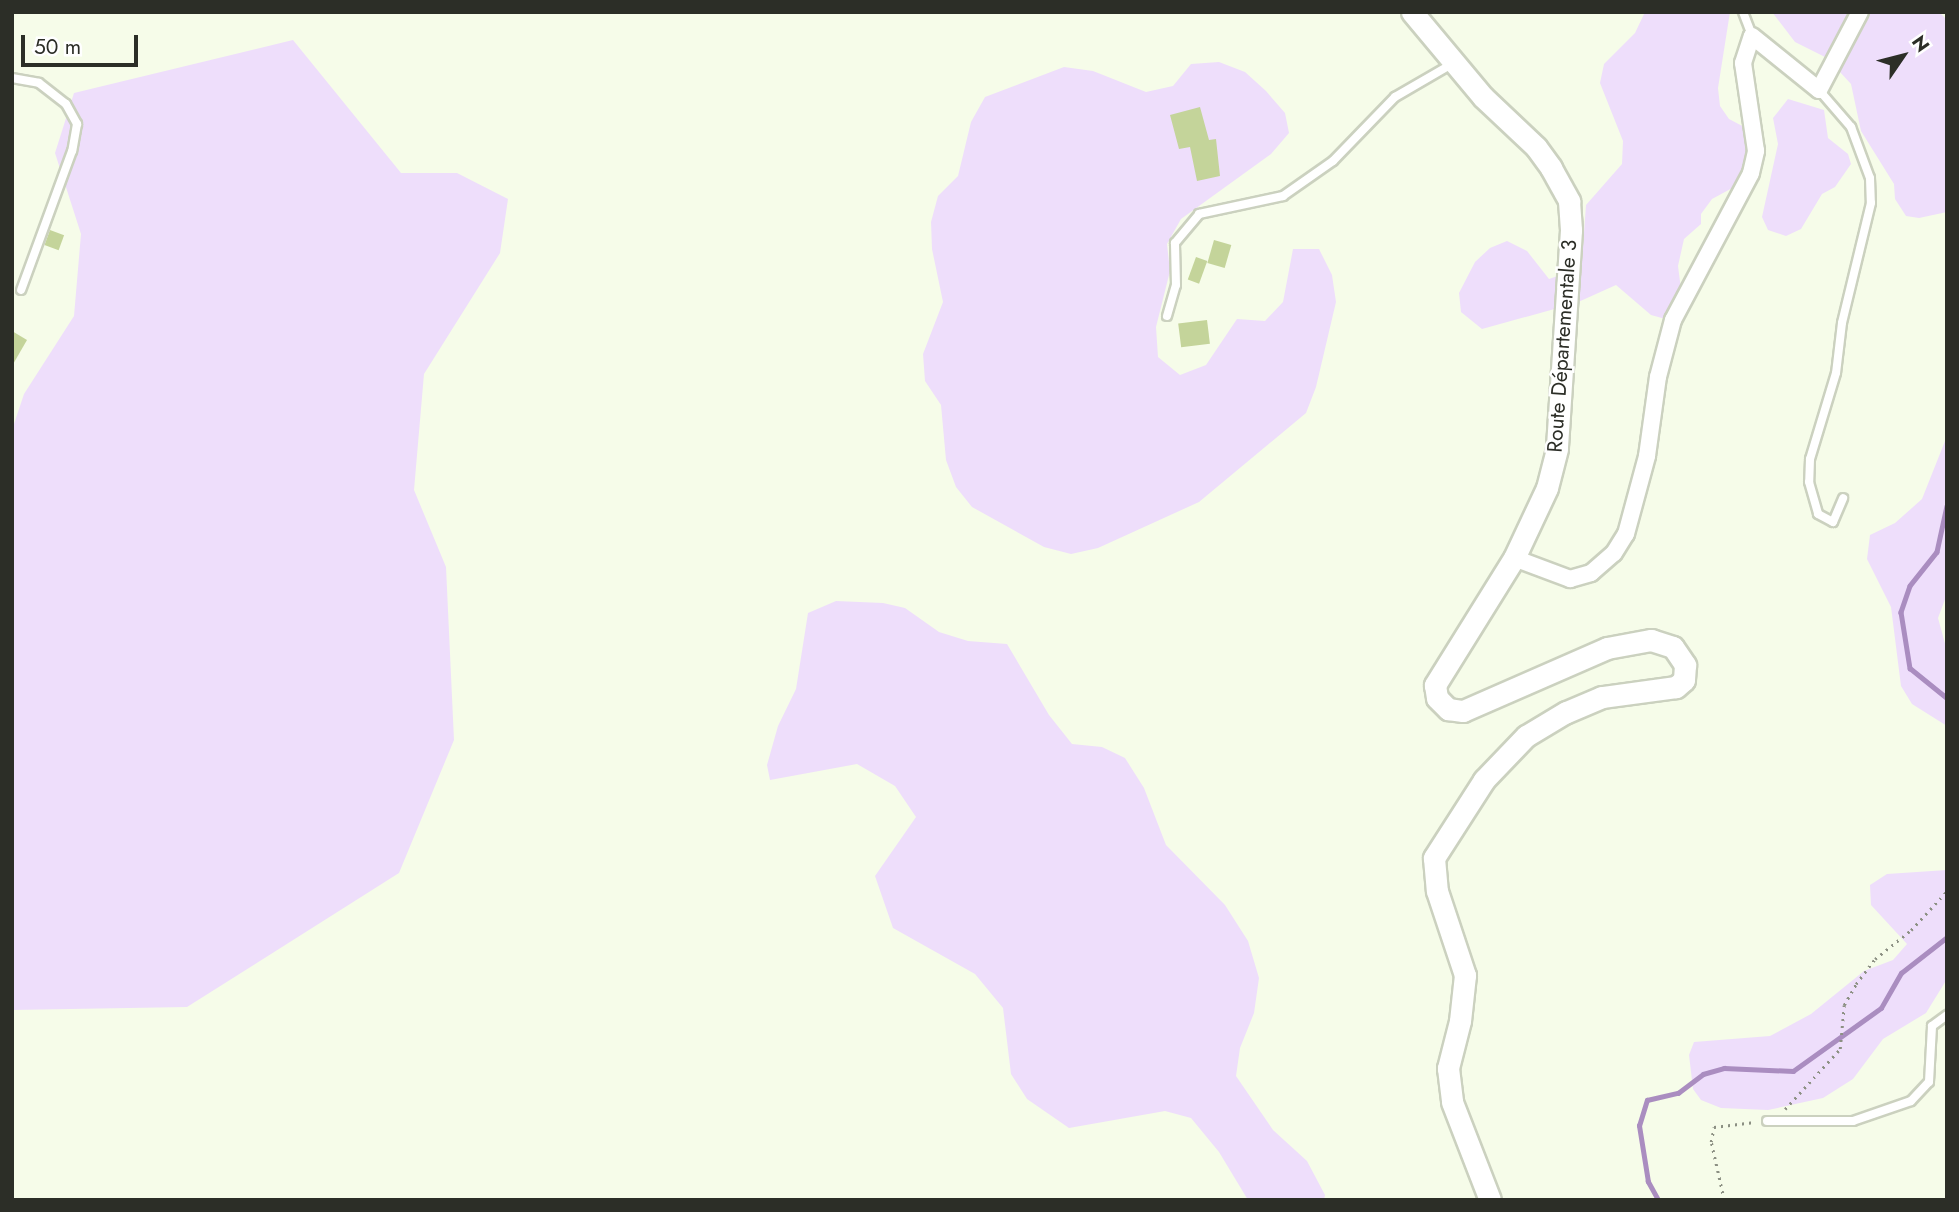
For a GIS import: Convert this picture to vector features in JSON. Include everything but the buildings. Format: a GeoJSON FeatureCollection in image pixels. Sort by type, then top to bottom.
{"type":"FeatureCollection","features":[{"type":"Feature","properties":{"kind":"main road","name":"Route Départementale 3"},"geometry":{"type":"LineString","coordinates":[[1412,12],[1483,97],[1536,147],[1560,180],[1569,201],[1557,449],[1535,521],[1435,685],[1437,698],[1448,709],[1479,706],[1607,648],[1651,640],[1682,654],[1686,673],[1676,687],[1602,697],[1566,712],[1526,736],[1484,780],[1434,858],[1437,891],[1460,947],[1465,975],[1460,1021],[1448,1068],[1452,1102],[1490,1200]]}},
{"type":"Feature","properties":{"kind":"street"},"geometry":{"type":"LineString","coordinates":[[1514,558],[1570,579],[1607,564],[1626,534],[1673,320],[1751,173],[1756,151],[1743,63],[1752,36],[1819,90],[1860,12]]}},
{"type":"Feature","properties":{"kind":"lane"},"geometry":{"type":"LineString","coordinates":[[1742,12],[1752,36]]}},
{"type":"Feature","properties":{"kind":"lane"},"geometry":{"type":"LineString","coordinates":[[1167,316],[1176,285],[1175,243],[1199,214],[1283,196],[1333,161],[1395,97],[1455,63]]}},
{"type":"Feature","properties":{"kind":"lane"},"geometry":{"type":"LineString","coordinates":[[12,78],[39,83],[66,104],[77,124],[72,151],[21,290]]}},
{"type":"Feature","properties":{"kind":"lane"},"geometry":{"type":"LineString","coordinates":[[1819,90],[1851,127],[1870,178],[1871,203],[1847,300],[1836,373],[1810,459],[1809,482],[1818,514],[1833,522],[1843,498]]}},
{"type":"Feature","properties":{"kind":"lane"},"geometry":{"type":"LineString","coordinates":[[1767,1121],[1853,1121],[1911,1101],[1929,1082],[1932,1026],[1947,1015]]}},
{"type":"Feature","properties":{"kind":"path"},"geometry":{"type":"LineString","coordinates":[[1724,1200],[1711,1142],[1714,1127],[1767,1121],[1781,1113],[1840,1049],[1844,1005],[1875,958],[1911,930],[1947,891]]}},
{"type":"Feature","properties":{"kind":"shaded area"},"geometry":{"type":"Polygon","coordinates":[[[1645,12],[1730,12],[1718,88],[1720,106],[1729,119],[1748,129],[1755,153],[1736,186],[1712,199],[1701,214],[1701,224],[1684,239],[1678,266],[1681,289],[1669,320],[1651,315],[1616,285],[1576,303],[1482,329],[1461,312],[1459,293],[1475,262],[1490,248],[1507,241],[1527,251],[1549,279],[1569,272],[1582,261],[1586,205],[1622,164],[1623,141],[1600,83],[1604,64],[1635,33],[1645,12]]]}},
{"type":"Feature","properties":{"kind":"shaded area"},"geometry":{"type":"Polygon","coordinates":[[[1772,12],[1939,12],[1947,20],[1947,212],[1919,218],[1906,216],[1895,199],[1894,184],[1861,131],[1851,84],[1827,58],[1795,42],[1772,12]]]}},
{"type":"Feature","properties":{"kind":"shaded area"},"geometry":{"type":"Polygon","coordinates":[[[293,40],[401,173],[457,173],[508,199],[500,253],[424,374],[414,490],[446,567],[454,740],[399,873],[187,1007],[12,1010],[12,430],[24,394],[74,316],[81,234],[55,153],[74,93],[293,40]]]}},
{"type":"Feature","properties":{"kind":"shaded area"},"geometry":{"type":"Polygon","coordinates":[[[1219,62],[1245,72],[1266,91],[1285,113],[1289,133],[1271,154],[1181,219],[1167,244],[1170,271],[1156,327],[1158,357],[1180,375],[1206,365],[1237,319],[1265,321],[1283,302],[1293,249],[1319,249],[1332,275],[1336,302],[1316,387],[1306,413],[1199,502],[1098,548],[1071,554],[1044,547],[972,507],[956,487],[946,460],[941,405],[925,381],[923,354],[943,302],[932,249],[931,222],[938,196],[958,176],[971,122],[985,97],[1064,67],[1093,71],[1146,92],[1173,86],[1191,64],[1219,62]]]}},
{"type":"Feature","properties":{"kind":"shaded area"},"geometry":{"type":"Polygon","coordinates":[[[1788,99],[1824,110],[1828,138],[1848,154],[1851,164],[1835,187],[1822,194],[1801,229],[1786,236],[1768,230],[1762,217],[1778,144],[1773,118],[1788,99]]]}},
{"type":"Feature","properties":{"kind":"shaded area"},"geometry":{"type":"Polygon","coordinates":[[[1947,436],[1947,594],[1938,618],[1947,651],[1947,726],[1912,704],[1901,686],[1891,607],[1867,559],[1870,535],[1895,523],[1922,499],[1947,436]]]}},
{"type":"Feature","properties":{"kind":"shaded area"},"geometry":{"type":"Polygon","coordinates":[[[836,601],[883,603],[905,608],[939,632],[968,641],[1007,644],[1049,715],[1072,744],[1102,747],[1125,758],[1144,788],[1166,845],[1225,905],[1248,941],[1259,978],[1254,1013],[1240,1048],[1236,1076],[1273,1130],[1307,1161],[1325,1195],[1324,1200],[1248,1200],[1219,1152],[1191,1118],[1165,1111],[1069,1128],[1027,1099],[1011,1074],[1003,1008],[975,974],[893,928],[875,876],[916,817],[895,786],[857,764],[770,780],[767,765],[778,726],[796,689],[808,613],[836,601]]]}},
{"type":"Feature","properties":{"kind":"shaded area"},"geometry":{"type":"Polygon","coordinates":[[[1947,870],[1947,979],[1926,1013],[1883,1039],[1853,1079],[1823,1098],[1768,1110],[1721,1108],[1701,1100],[1693,1089],[1689,1055],[1694,1042],[1770,1036],[1811,1014],[1864,971],[1893,960],[1907,944],[1871,905],[1870,885],[1887,874],[1947,870]]]}},
{"type":"Feature","properties":{"kind":"waterway"},"geometry":{"type":"LineString","coordinates":[[1947,506],[1937,552],[1910,586],[1901,612],[1910,668],[1947,698]]}},
{"type":"Feature","properties":{"kind":"waterway"},"geometry":{"type":"LineString","coordinates":[[1658,1200],[1648,1182],[1639,1126],[1647,1100],[1678,1093],[1703,1074],[1724,1068],[1793,1071],[1881,1008],[1901,973],[1947,937]]}}]}
